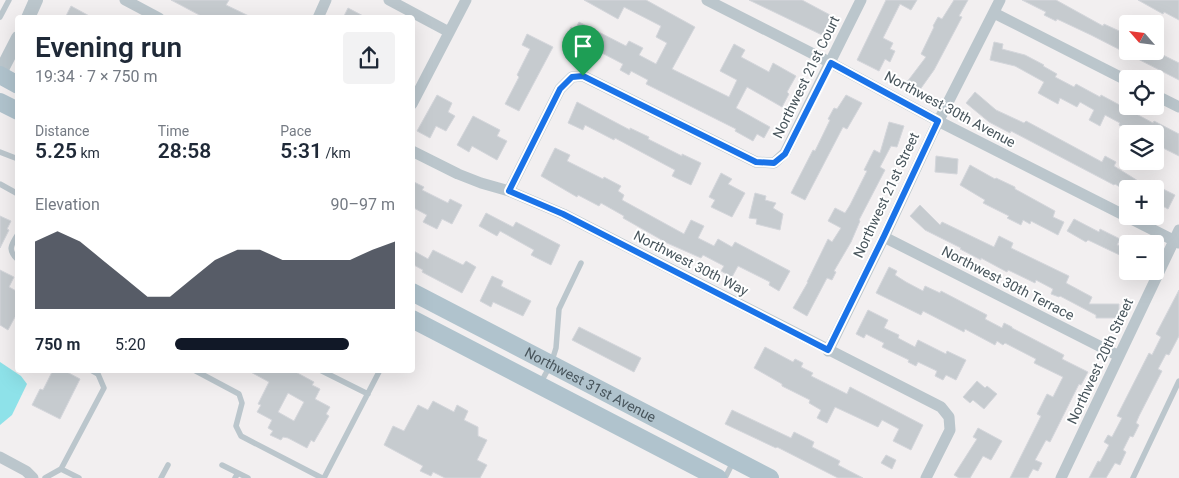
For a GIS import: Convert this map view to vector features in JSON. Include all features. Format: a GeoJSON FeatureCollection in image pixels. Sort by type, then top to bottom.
{"type":"FeatureCollection","features":[{"type":"Feature","properties":{"kind":"main road"},"geometry":{"type":"LineString","coordinates":[[0,74],[15,83]]}},
{"type":"Feature","properties":{"kind":"main road"},"geometry":{"type":"LineString","coordinates":[[0,102],[15,110]]}},
{"type":"Feature","properties":{"kind":"main road","name":"Northwest 31st Avenue"},"geometry":{"type":"LineString","coordinates":[[415,294],[770,478]]}},
{"type":"Feature","properties":{"kind":"main road","name":"Northwest 31st Avenue"},"geometry":{"type":"LineString","coordinates":[[415,321],[718,478]]}},
{"type":"Feature","properties":{"kind":"street"},"geometry":{"type":"LineString","coordinates":[[29,15],[36,0]]}},
{"type":"Feature","properties":{"kind":"street"},"geometry":{"type":"LineString","coordinates":[[125,0],[153,15]]}},
{"type":"Feature","properties":{"kind":"street"},"geometry":{"type":"LineString","coordinates":[[319,15],[326,0]]}},
{"type":"Feature","properties":{"kind":"street"},"geometry":{"type":"LineString","coordinates":[[389,0],[449,32]]}},
{"type":"Feature","properties":{"kind":"street"},"geometry":{"type":"LineString","coordinates":[[415,98],[466,0]]}},
{"type":"Feature","properties":{"kind":"street","name":"Northwest 30th Avenue"},"geometry":{"type":"LineString","coordinates":[[707,0],[831,63],[938,121],[1177,238]]}},
{"type":"Feature","properties":{"kind":"street","name":"Northwest 21st Court"},"geometry":{"type":"LineString","coordinates":[[509,191],[560,89],[572,77],[583,76],[756,162],[774,163],[785,154],[861,0]]}},
{"type":"Feature","properties":{"kind":"street","name":"Northwest 21st Street"},"geometry":{"type":"LineString","coordinates":[[828,350],[938,121],[1000,0]]}},
{"type":"Feature","properties":{"kind":"street"},"geometry":{"type":"LineString","coordinates":[[994,13],[1119,76]]}},
{"type":"Feature","properties":{"kind":"street"},"geometry":{"type":"LineString","coordinates":[[0,74],[15,44]]}},
{"type":"Feature","properties":{"kind":"street"},"geometry":{"type":"LineString","coordinates":[[1164,100],[1179,107]]}},
{"type":"Feature","properties":{"kind":"street","name":"Northwest 30th Way"},"geometry":{"type":"LineString","coordinates":[[415,152],[458,174],[509,191],[563,214],[940,408],[948,417],[950,430],[926,478]]}},
{"type":"Feature","properties":{"kind":"street","name":"Northwest 30th Terrace"},"geometry":{"type":"LineString","coordinates":[[884,236],[1119,356]]}},
{"type":"Feature","properties":{"kind":"street","name":"Northwest 20th Street"},"geometry":{"type":"LineString","coordinates":[[1061,478],[1177,238]]}},
{"type":"Feature","properties":{"kind":"street"},"geometry":{"type":"LineString","coordinates":[[0,457],[26,471],[33,478]]}},
{"type":"Feature","properties":{"kind":"lane"},"geometry":{"type":"LineString","coordinates":[[0,18],[9,0]]}},
{"type":"Feature","properties":{"kind":"lane"},"geometry":{"type":"LineString","coordinates":[[0,152],[15,159]]}},
{"type":"Feature","properties":{"kind":"lane"},"geometry":{"type":"LineString","coordinates":[[0,184],[15,192]]}},
{"type":"Feature","properties":{"kind":"lane"},"geometry":{"type":"LineString","coordinates":[[15,238],[10,246],[11,254],[15,257]]}},
{"type":"Feature","properties":{"kind":"lane"},"geometry":{"type":"LineString","coordinates":[[540,385],[551,364],[556,348],[558,309],[581,263]]}},
{"type":"Feature","properties":{"kind":"lane"},"geometry":{"type":"LineString","coordinates":[[45,478],[61,468],[104,388],[96,373]]}},
{"type":"Feature","properties":{"kind":"lane"},"geometry":{"type":"LineString","coordinates":[[202,373],[239,394],[242,403],[236,426],[241,436],[323,478],[378,373]]}},
{"type":"Feature","properties":{"kind":"lane"},"geometry":{"type":"LineString","coordinates":[[326,373],[368,394]]}},
{"type":"Feature","properties":{"kind":"lane"},"geometry":{"type":"LineString","coordinates":[[1133,478],[1179,381]]}},
{"type":"Feature","properties":{"kind":"lane"},"geometry":{"type":"LineString","coordinates":[[725,478],[734,460]]}},
{"type":"Feature","properties":{"kind":"lane"},"geometry":{"type":"LineString","coordinates":[[161,478],[168,465]]}},
{"type":"Feature","properties":{"kind":"lane"},"geometry":{"type":"LineString","coordinates":[[222,465],[237,476],[248,478]]}},
{"type":"Feature","properties":{"kind":"lane"},"geometry":{"type":"LineString","coordinates":[[61,468],[79,478]]}},
{"type":"Feature","properties":{"kind":"water"},"geometry":{"type":"Polygon","coordinates":[[[0,362],[21,376],[27,384],[12,415],[0,425],[0,362]]]}},
{"type":"Feature","properties":{"kind":"building"},"geometry":{"type":"Polygon","coordinates":[[[171,0],[229,0],[226,5],[247,15],[199,15],[171,0]]]}},
{"type":"Feature","properties":{"kind":"building"},"geometry":{"type":"Polygon","coordinates":[[[584,0],[646,0],[695,27],[672,69],[729,97],[737,80],[720,71],[734,44],[745,50],[741,57],[769,72],[773,63],[796,76],[787,92],[789,94],[782,107],[747,87],[736,108],[770,127],[764,138],[757,134],[753,141],[735,131],[736,129],[646,84],[648,80],[631,71],[629,75],[620,70],[623,64],[600,52],[597,59],[563,43],[571,27],[575,29],[579,22],[626,46],[629,41],[643,48],[639,55],[656,64],[667,43],[656,37],[661,26],[624,7],[618,19],[584,0]]]}},
{"type":"Feature","properties":{"kind":"building"},"geometry":{"type":"Polygon","coordinates":[[[749,0],[802,0],[832,16],[822,35],[749,0]]]}},
{"type":"Feature","properties":{"kind":"building"},"geometry":{"type":"Polygon","coordinates":[[[886,0],[917,0],[911,10],[900,4],[883,38],[893,43],[890,49],[895,51],[890,62],[885,59],[879,71],[857,60],[886,0]]]}},
{"type":"Feature","properties":{"kind":"building"},"geometry":{"type":"Polygon","coordinates":[[[954,0],[968,0],[959,16],[962,17],[934,70],[919,91],[907,82],[926,57],[921,54],[938,17],[942,19],[954,0]]]}},
{"type":"Feature","properties":{"kind":"building"},"geometry":{"type":"Polygon","coordinates":[[[1022,0],[1056,0],[1103,26],[1104,24],[1119,31],[1119,49],[1057,19],[1056,21],[1044,15],[1046,12],[1022,0]]]}},
{"type":"Feature","properties":{"kind":"building"},"geometry":{"type":"Polygon","coordinates":[[[1138,0],[1179,0],[1179,20],[1164,12],[1163,14],[1138,0]]]}},
{"type":"Feature","properties":{"kind":"building"},"geometry":{"type":"Polygon","coordinates":[[[71,6],[88,15],[66,15],[71,6]]]}},
{"type":"Feature","properties":{"kind":"building"},"geometry":{"type":"Polygon","coordinates":[[[348,8],[361,15],[344,15],[348,8]]]}},
{"type":"Feature","properties":{"kind":"building"},"geometry":{"type":"Polygon","coordinates":[[[527,34],[553,47],[519,111],[505,104],[519,77],[517,75],[530,49],[522,45],[527,34]]]}},
{"type":"Feature","properties":{"kind":"building"},"geometry":{"type":"Polygon","coordinates":[[[994,42],[1003,44],[1002,49],[1025,55],[1044,65],[1057,74],[1055,77],[1074,87],[1076,84],[1119,105],[1119,115],[1138,115],[1153,123],[1154,121],[1162,125],[1119,125],[1120,123],[1105,115],[1100,126],[1089,120],[1094,110],[1080,102],[1077,107],[1060,98],[1058,104],[1038,93],[1044,82],[1015,66],[990,60],[994,42]]]}},
{"type":"Feature","properties":{"kind":"building"},"geometry":{"type":"Polygon","coordinates":[[[1164,56],[1179,63],[1179,80],[1164,72],[1164,70],[1159,70],[1140,60],[1164,60],[1164,56]]]}},
{"type":"Feature","properties":{"kind":"building"},"geometry":{"type":"Polygon","coordinates":[[[975,92],[996,110],[1024,123],[1026,121],[1102,162],[1105,156],[1116,162],[1114,166],[1119,170],[1137,180],[1119,180],[1119,186],[1114,185],[1011,131],[1010,133],[989,122],[966,103],[975,92]]]}},
{"type":"Feature","properties":{"kind":"building"},"geometry":{"type":"Polygon","coordinates":[[[437,95],[452,103],[448,112],[455,116],[446,131],[436,126],[430,138],[417,131],[437,95]]]}},
{"type":"Feature","properties":{"kind":"building"},"geometry":{"type":"Polygon","coordinates":[[[846,95],[862,103],[847,129],[843,127],[805,200],[791,193],[813,150],[815,151],[834,108],[837,109],[846,95]]]}},
{"type":"Feature","properties":{"kind":"building"},"geometry":{"type":"Polygon","coordinates":[[[577,102],[630,130],[630,128],[649,137],[648,139],[682,156],[682,154],[701,163],[691,185],[672,176],[675,170],[615,138],[614,140],[585,125],[583,130],[568,123],[577,102]]]}},
{"type":"Feature","properties":{"kind":"building"},"geometry":{"type":"Polygon","coordinates":[[[473,116],[500,130],[497,136],[507,141],[497,160],[472,146],[469,152],[457,145],[473,116]]]}},
{"type":"Feature","properties":{"kind":"building"},"geometry":{"type":"Polygon","coordinates":[[[889,122],[904,126],[897,147],[891,146],[880,167],[885,170],[859,220],[851,242],[834,271],[836,272],[832,280],[827,278],[807,316],[793,308],[808,282],[828,239],[832,242],[841,228],[828,221],[835,208],[845,213],[850,205],[867,171],[864,170],[874,150],[880,153],[889,122]]]}},
{"type":"Feature","properties":{"kind":"building"},"geometry":{"type":"Polygon","coordinates":[[[1164,126],[1179,134],[1179,156],[1164,148],[1164,126]]]}},
{"type":"Feature","properties":{"kind":"building"},"geometry":{"type":"Polygon","coordinates":[[[555,148],[570,155],[567,161],[621,186],[618,191],[624,195],[622,200],[684,234],[691,220],[704,226],[698,238],[714,246],[718,239],[732,247],[735,242],[790,271],[779,291],[769,285],[770,282],[738,266],[732,277],[721,271],[724,266],[703,255],[701,258],[667,243],[601,203],[599,206],[578,195],[577,197],[541,176],[555,148]]]}},
{"type":"Feature","properties":{"kind":"building"},"geometry":{"type":"Polygon","coordinates":[[[936,156],[958,159],[957,174],[935,172],[936,156]]]}},
{"type":"Feature","properties":{"kind":"building"},"geometry":{"type":"Polygon","coordinates":[[[970,165],[995,179],[1015,187],[1015,189],[1055,211],[1053,217],[1064,222],[1058,235],[1031,221],[1030,224],[1023,220],[1021,225],[1007,218],[1009,216],[983,203],[985,200],[960,185],[970,165]]]}},
{"type":"Feature","properties":{"kind":"building"},"geometry":{"type":"Polygon","coordinates":[[[721,173],[732,179],[728,184],[745,193],[732,217],[711,207],[715,200],[709,197],[721,173]]]}},
{"type":"Feature","properties":{"kind":"building"},"geometry":{"type":"Polygon","coordinates":[[[415,182],[424,187],[422,190],[448,203],[450,199],[462,205],[452,224],[442,219],[437,229],[423,222],[427,215],[415,209],[415,182]]]}},
{"type":"Feature","properties":{"kind":"building"},"geometry":{"type":"Polygon","coordinates":[[[1164,190],[1175,195],[1168,209],[1164,207],[1164,190]]]}},
{"type":"Feature","properties":{"kind":"building"},"geometry":{"type":"Polygon","coordinates":[[[755,193],[766,196],[765,200],[776,203],[773,208],[783,214],[780,230],[756,224],[757,219],[749,218],[755,193]]]}},
{"type":"Feature","properties":{"kind":"building"},"geometry":{"type":"Polygon","coordinates":[[[920,205],[940,225],[942,222],[994,247],[999,236],[1013,243],[1011,248],[1069,276],[1066,283],[1092,297],[1089,304],[1119,304],[1119,318],[1096,318],[1096,315],[1060,296],[1051,294],[1053,289],[1036,280],[1035,283],[1008,270],[1007,272],[925,230],[910,216],[920,205]]]}},
{"type":"Feature","properties":{"kind":"building"},"geometry":{"type":"Polygon","coordinates":[[[486,213],[513,227],[516,222],[560,245],[551,265],[531,255],[534,250],[500,231],[497,236],[479,226],[486,213]]]}},
{"type":"Feature","properties":{"kind":"building"},"geometry":{"type":"Polygon","coordinates":[[[0,216],[11,221],[7,229],[9,230],[0,248],[0,216]]]}},
{"type":"Feature","properties":{"kind":"building"},"geometry":{"type":"Polygon","coordinates":[[[1074,219],[1099,232],[1100,229],[1119,238],[1117,245],[1119,245],[1119,255],[1088,240],[1086,242],[1067,231],[1074,219]]]}},
{"type":"Feature","properties":{"kind":"building"},"geometry":{"type":"Polygon","coordinates":[[[433,250],[463,265],[466,261],[476,267],[462,293],[422,272],[423,270],[415,266],[415,252],[428,259],[433,250]]]}},
{"type":"Feature","properties":{"kind":"building"},"geometry":{"type":"Polygon","coordinates":[[[889,267],[897,271],[895,275],[923,291],[925,286],[940,293],[941,291],[987,315],[985,319],[1002,328],[1004,323],[1064,355],[1062,359],[1088,372],[1081,385],[1079,384],[1050,442],[1046,440],[1035,460],[1042,463],[1038,471],[1033,469],[1028,478],[1010,478],[1041,416],[1037,414],[1047,394],[1053,397],[1063,377],[1034,363],[1036,359],[1005,343],[1003,345],[997,341],[995,345],[965,329],[964,332],[923,311],[921,315],[876,293],[889,267]]]}},
{"type":"Feature","properties":{"kind":"building"},"geometry":{"type":"Polygon","coordinates":[[[0,270],[14,277],[9,287],[15,290],[15,317],[8,330],[0,325],[0,270]]]}},
{"type":"Feature","properties":{"kind":"building"},"geometry":{"type":"Polygon","coordinates":[[[492,276],[503,281],[501,286],[531,301],[523,316],[493,302],[491,307],[480,301],[492,276]]]}},
{"type":"Feature","properties":{"kind":"building"},"geometry":{"type":"Polygon","coordinates":[[[1179,290],[1179,336],[1169,355],[1166,354],[1158,369],[1162,371],[1136,423],[1139,425],[1133,437],[1130,436],[1123,450],[1126,452],[1120,465],[1115,463],[1106,478],[1089,478],[1109,445],[1104,442],[1108,435],[1112,437],[1122,418],[1117,416],[1149,353],[1152,355],[1161,337],[1156,334],[1179,290]]]}},
{"type":"Feature","properties":{"kind":"building"},"geometry":{"type":"Polygon","coordinates":[[[868,310],[888,320],[884,328],[899,335],[898,338],[915,347],[918,340],[946,354],[947,351],[966,360],[956,380],[946,375],[943,380],[935,376],[937,371],[918,362],[916,366],[908,362],[909,360],[882,347],[884,343],[866,334],[864,338],[856,334],[868,310]]]}},
{"type":"Feature","properties":{"kind":"building"},"geometry":{"type":"Polygon","coordinates":[[[579,327],[641,358],[634,372],[572,340],[579,327]]]}},
{"type":"Feature","properties":{"kind":"building"},"geometry":{"type":"Polygon","coordinates":[[[765,347],[793,362],[795,359],[803,363],[801,367],[813,373],[811,376],[847,394],[850,387],[923,425],[911,450],[893,441],[899,429],[882,420],[878,427],[835,407],[827,423],[817,418],[821,410],[809,403],[810,400],[782,386],[782,384],[754,368],[765,347]]]}},
{"type":"Feature","properties":{"kind":"building"},"geometry":{"type":"Polygon","coordinates":[[[52,373],[69,373],[80,379],[60,419],[32,405],[40,389],[43,390],[52,373]]]}},
{"type":"Feature","properties":{"kind":"building"},"geometry":{"type":"Polygon","coordinates":[[[252,373],[298,373],[314,382],[312,385],[320,389],[315,399],[330,407],[326,414],[329,416],[314,442],[311,440],[307,448],[288,438],[283,437],[281,440],[270,435],[273,431],[268,428],[272,420],[257,412],[261,405],[258,404],[269,382],[252,373]],[[288,393],[278,412],[294,421],[304,402],[288,393]]]}},
{"type":"Feature","properties":{"kind":"building"},"geometry":{"type":"Polygon","coordinates":[[[977,381],[985,388],[987,386],[997,394],[984,409],[973,400],[970,403],[963,397],[977,381]]]}},
{"type":"Feature","properties":{"kind":"building"},"geometry":{"type":"Polygon","coordinates":[[[433,401],[454,412],[457,405],[468,411],[464,420],[478,427],[478,436],[487,440],[477,460],[487,465],[480,478],[445,478],[433,472],[431,476],[420,471],[423,466],[384,445],[393,426],[404,431],[418,405],[428,410],[433,401]]]}},
{"type":"Feature","properties":{"kind":"building"},"geometry":{"type":"Polygon","coordinates":[[[732,410],[791,438],[794,432],[814,442],[812,447],[840,461],[838,465],[863,478],[838,478],[777,447],[725,424],[732,410]]]}},
{"type":"Feature","properties":{"kind":"building"},"geometry":{"type":"Polygon","coordinates":[[[978,428],[1002,441],[991,460],[983,456],[970,478],[959,478],[954,475],[977,439],[973,437],[978,428]]]}},
{"type":"Feature","properties":{"kind":"building"},"geometry":{"type":"Polygon","coordinates":[[[886,455],[896,460],[892,469],[881,463],[886,455]]]}},
{"type":"Feature","properties":{"kind":"route"},"geometry":{"type":"LineString","coordinates":[[831,63],[938,121],[828,350],[563,214],[509,191],[560,89],[572,77],[583,76],[756,162],[774,163],[785,154],[831,63]]}}]}
